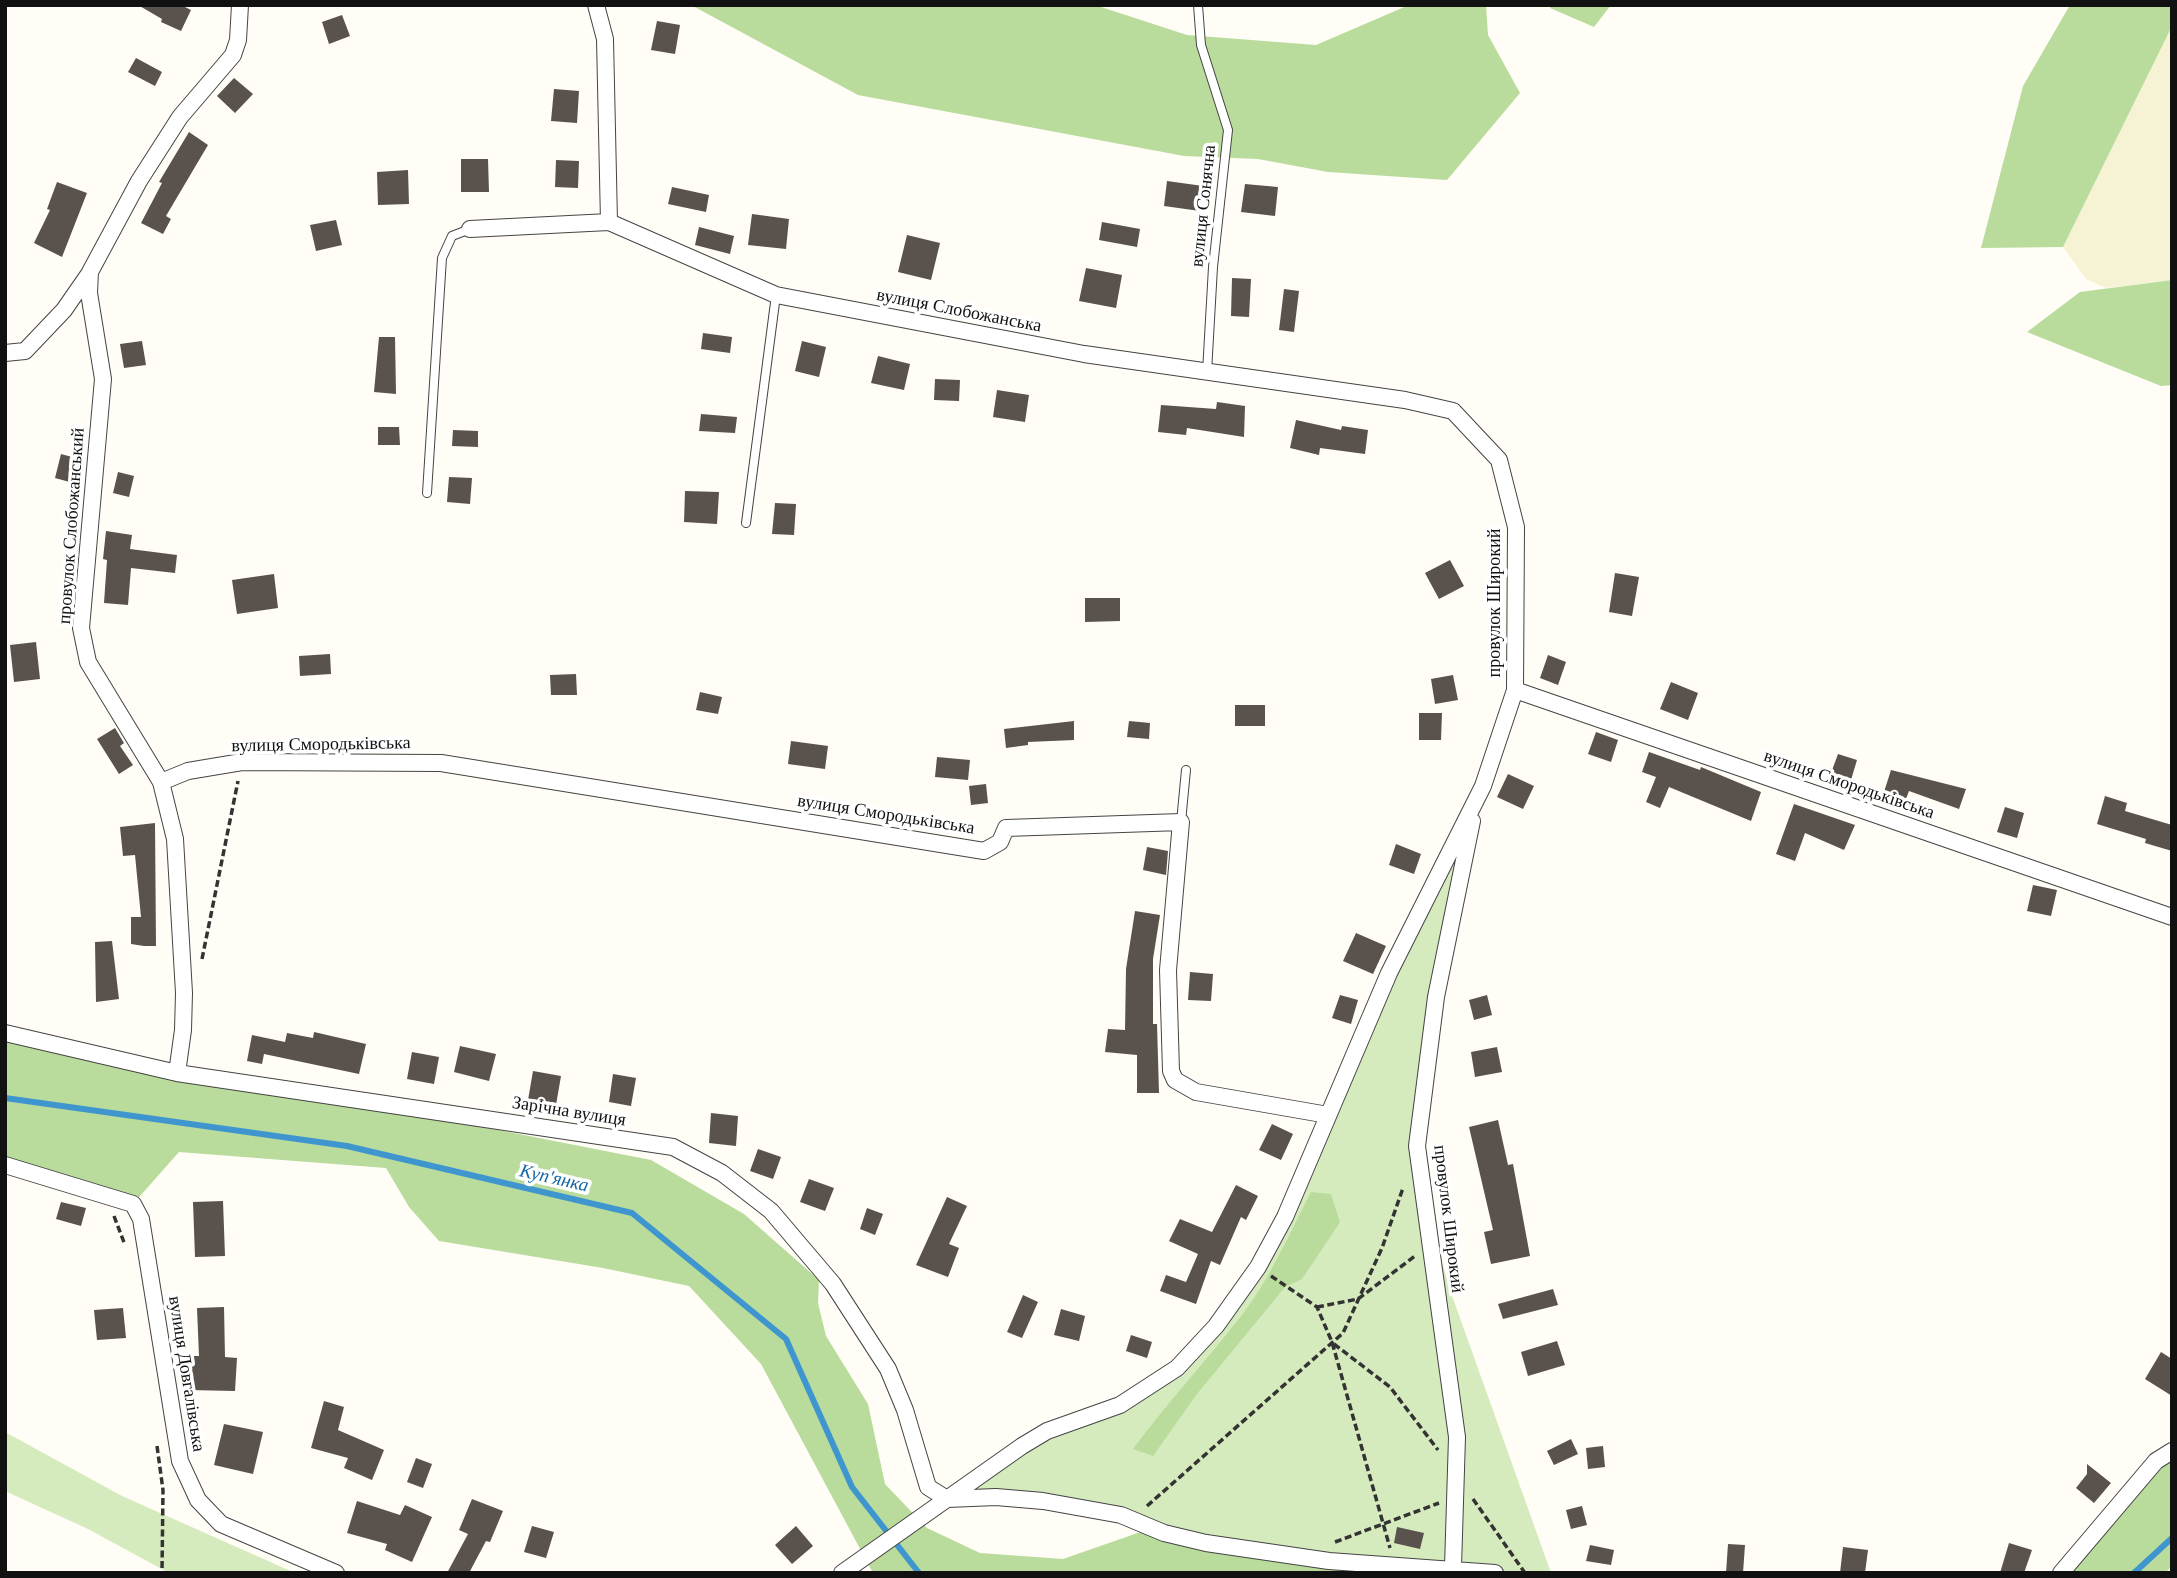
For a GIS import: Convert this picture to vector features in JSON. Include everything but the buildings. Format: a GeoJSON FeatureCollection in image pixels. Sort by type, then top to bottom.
{"type":"FeatureCollection","features":[{"type":"Feature","properties":{"kind":"street"},"geometry":{"type":"LineString","coordinates":[[5,353],[25,351],[64,310],[90,272],[139,181],[180,117],[233,55],[240,5]]}},
{"type":"Feature","properties":{"kind":"street"},"geometry":{"type":"LineString","coordinates":[[596,5],[605,39],[609,222]]}},
{"type":"Feature","properties":{"kind":"street","name":"вулиця Слобожанська"},"geometry":{"type":"LineString","coordinates":[[470,229],[609,222],[776,295],[1084,354],[1405,400],[1453,411]]}},
{"type":"Feature","properties":{"kind":"street","name":"провулок Слобожанський"},"geometry":{"type":"LineString","coordinates":[[90,272],[89,293],[103,379],[81,628],[88,662],[162,782],[175,839],[184,993],[183,1030],[177,1073]]}},
{"type":"Feature","properties":{"kind":"street","name":"провулок Широкий"},"geometry":{"type":"LineString","coordinates":[[1453,411],[1499,460],[1516,527],[1515,690],[1478,796],[1436,997],[1418,1146],[1457,1437],[1453,1567]]}},
{"type":"Feature","properties":{"kind":"street","name":"вулиця Смородьківська"},"geometry":{"type":"LineString","coordinates":[[1515,690],[2172,917]]}},
{"type":"Feature","properties":{"kind":"street","name":"вулиця Смородьківська"},"geometry":{"type":"LineString","coordinates":[[162,782],[188,771],[242,762],[440,763],[984,851],[1000,842],[1006,828],[1181,822]]}},
{"type":"Feature","properties":{"kind":"street"},"geometry":{"type":"LineString","coordinates":[[842,1573],[1047,1431],[1121,1405],[1177,1368],[1216,1326],[1258,1267],[1286,1217],[1390,972],[1478,796]]}},
{"type":"Feature","properties":{"kind":"street"},"geometry":{"type":"LineString","coordinates":[[1181,822],[1168,970],[1171,1071],[1175,1080],[1196,1093],[1328,1115]]}},
{"type":"Feature","properties":{"kind":"street","name":"Зарічна вулиця"},"geometry":{"type":"LineString","coordinates":[[5,1033],[177,1073],[673,1147],[722,1173],[771,1211],[833,1284],[872,1340],[888,1369],[905,1410],[929,1487],[947,1499]]}},
{"type":"Feature","properties":{"kind":"street"},"geometry":{"type":"LineString","coordinates":[[5,1165],[105,1194]]}},
{"type":"Feature","properties":{"kind":"street","name":"вулиця Довгалівська"},"geometry":{"type":"LineString","coordinates":[[105,1194],[133,1204],[141,1219],[180,1461],[198,1500],[221,1524],[336,1573]]}},
{"type":"Feature","properties":{"kind":"street"},"geometry":{"type":"LineString","coordinates":[[2061,1573],[2156,1461],[2172,1451]]}},
{"type":"Feature","properties":{"kind":"street"},"geometry":{"type":"LineString","coordinates":[[947,1499],[996,1497],[1043,1501],[1131,1520],[1164,1533],[1206,1543],[1329,1561],[1453,1567],[1495,1573]]}},
{"type":"Feature","properties":{"kind":"lane","name":"вулиця Сонячна"},"geometry":{"type":"LineString","coordinates":[[1198,5],[1201,45],[1228,131],[1213,267],[1207,372]]}},
{"type":"Feature","properties":{"kind":"lane"},"geometry":{"type":"LineString","coordinates":[[427,493],[442,258],[452,236],[470,229]]}},
{"type":"Feature","properties":{"kind":"lane"},"geometry":{"type":"LineString","coordinates":[[746,523],[776,295]]}},
{"type":"Feature","properties":{"kind":"lane"},"geometry":{"type":"LineString","coordinates":[[1181,822],[1186,770]]}},
{"type":"Feature","properties":{"kind":"path"},"geometry":{"type":"LineString","coordinates":[[199,972],[242,762]]}},
{"type":"Feature","properties":{"kind":"path"},"geometry":{"type":"LineString","coordinates":[[1131,1520],[1343,1333],[1382,1248],[1404,1184]]}},
{"type":"Feature","properties":{"kind":"path"},"geometry":{"type":"LineString","coordinates":[[105,1194],[126,1246]]}},
{"type":"Feature","properties":{"kind":"path"},"geometry":{"type":"LineString","coordinates":[[1317,1307],[1358,1299],[1431,1244]]}},
{"type":"Feature","properties":{"kind":"path"},"geometry":{"type":"LineString","coordinates":[[1258,1267],[1317,1307],[1332,1342],[1395,1564]]}},
{"type":"Feature","properties":{"kind":"path"},"geometry":{"type":"LineString","coordinates":[[1332,1342],[1390,1387],[1456,1474],[1525,1573]]}},
{"type":"Feature","properties":{"kind":"path"},"geometry":{"type":"LineString","coordinates":[[156,1439],[163,1490],[162,1573]]}},
{"type":"Feature","properties":{"kind":"path"},"geometry":{"type":"LineString","coordinates":[[1325,1544],[1351,1538],[1383,1523],[1455,1497]]}},
{"type":"Feature","properties":{"kind":"shaded area"},"geometry":{"type":"Polygon","coordinates":[[[2172,25],[2172,280],[2106,288],[2086,279],[2063,247],[2172,25]]]}},
{"type":"Feature","properties":{"kind":"green space"},"geometry":{"type":"Polygon","coordinates":[[[691,5],[1095,5],[1187,35],[1316,45],[1409,5],[1486,5],[1488,35],[1520,93],[1447,180],[1328,172],[1258,159],[1184,156],[858,95],[691,5]]]}},
{"type":"Feature","properties":{"kind":"green space"},"geometry":{"type":"Polygon","coordinates":[[[1551,5],[1611,5],[1594,27],[1550,8],[1551,5]]]}},
{"type":"Feature","properties":{"kind":"green space"},"geometry":{"type":"Polygon","coordinates":[[[2070,5],[2172,5],[2172,26],[2063,247],[1981,248],[2023,86],[2070,5]]]}},
{"type":"Feature","properties":{"kind":"green space"},"geometry":{"type":"Polygon","coordinates":[[[2172,280],[2172,385],[2161,386],[2027,332],[2080,292],[2172,280]]]}},
{"type":"Feature","properties":{"kind":"green space"},"geometry":{"type":"Polygon","coordinates":[[[1478,796],[1419,1136],[1425,1203],[1450,1290],[1551,1573],[1495,1573],[1320,1559],[1164,1533],[1086,1509],[947,1499],[1078,1419],[1177,1368],[1258,1267],[1478,796]]]}},
{"type":"Feature","properties":{"kind":"green space"},"geometry":{"type":"Polygon","coordinates":[[[5,1033],[651,1160],[744,1214],[819,1280],[818,1303],[826,1336],[868,1404],[885,1484],[927,1528],[980,1553],[1063,1559],[1152,1528],[1186,1546],[1481,1573],[873,1573],[761,1364],[689,1286],[603,1268],[439,1241],[409,1207],[386,1168],[179,1152],[133,1204],[5,1166],[5,1033]]]}},
{"type":"Feature","properties":{"kind":"green space"},"geometry":{"type":"Polygon","coordinates":[[[1311,1192],[1331,1194],[1340,1222],[1302,1279],[1285,1287],[1197,1394],[1153,1456],[1133,1449],[1252,1301],[1311,1192]]]}},
{"type":"Feature","properties":{"kind":"green space"},"geometry":{"type":"Polygon","coordinates":[[[5,1432],[122,1496],[295,1573],[169,1573],[88,1529],[5,1491],[5,1432]]]}},
{"type":"Feature","properties":{"kind":"green space"},"geometry":{"type":"Polygon","coordinates":[[[2172,1456],[2172,1566],[2165,1573],[2061,1573],[2134,1487],[2172,1456]]]}},
{"type":"Feature","properties":{"kind":"waterway","name":"Куп'янка"},"geometry":{"type":"LineString","coordinates":[[5,1098],[347,1146],[632,1213],[786,1339],[852,1487],[919,1573]]}},
{"type":"Feature","properties":{"kind":"waterway","name":"Куп'янка"},"geometry":{"type":"LineString","coordinates":[[2134,1573],[2172,1538]]}}]}
